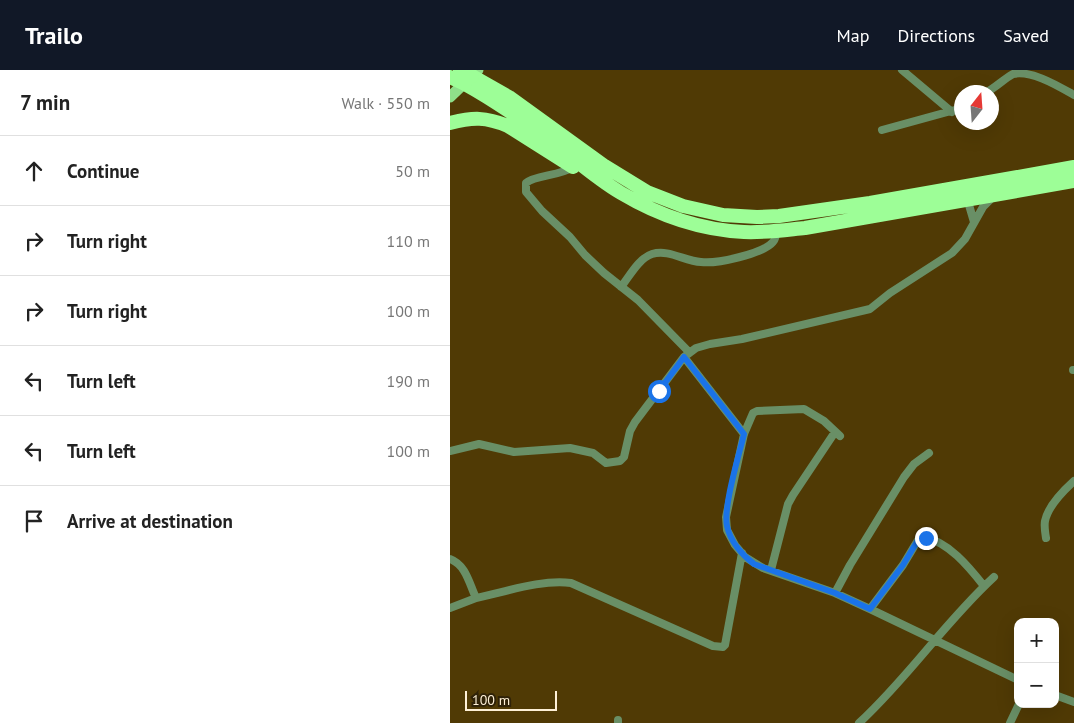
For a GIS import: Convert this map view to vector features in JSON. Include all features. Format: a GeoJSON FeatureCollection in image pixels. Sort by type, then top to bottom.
{"type":"FeatureCollection","features":[{"type":"Feature","properties":{"kind":"highway"},"geometry":{"type":"LineString","coordinates":[[450,77],[468,74],[509,98],[614,173],[647,192],[683,206],[723,215],[757,218],[779,216],[1074,167]]}},
{"type":"Feature","properties":{"kind":"highway"},"geometry":{"type":"LineString","coordinates":[[468,74],[495,101],[599,178],[637,202],[690,223],[717,229],[744,232],[776,231],[854,220],[1074,180]]}},
{"type":"Feature","properties":{"kind":"highway"},"geometry":{"type":"LineString","coordinates":[[450,123],[475,118],[496,121],[508,126],[573,167],[599,178]]}},
{"type":"Feature","properties":{"kind":"highway"},"geometry":{"type":"LineString","coordinates":[[851,205],[854,220]]}},
{"type":"Feature","properties":{"kind":"main road"},"geometry":{"type":"LineString","coordinates":[[450,85],[468,74]]}},
{"type":"Feature","properties":{"kind":"main road"},"geometry":{"type":"LineString","coordinates":[[450,96],[468,74]]}},
{"type":"Feature","properties":{"kind":"street"},"geometry":{"type":"LineString","coordinates":[[902,70],[952,112]]}},
{"type":"Feature","properties":{"kind":"street"},"geometry":{"type":"LineString","coordinates":[[997,85],[1014,73],[1022,70],[1032,72],[1049,80],[1074,95]]}},
{"type":"Feature","properties":{"kind":"street"},"geometry":{"type":"LineString","coordinates":[[1046,70],[1049,80]]}},
{"type":"Feature","properties":{"kind":"street"},"geometry":{"type":"LineString","coordinates":[[882,130],[952,112]]}},
{"type":"Feature","properties":{"kind":"street"},"geometry":{"type":"LineString","coordinates":[[573,167],[555,175],[530,180],[526,183],[526,192],[542,211],[570,237],[584,255],[656,317],[744,434]]}},
{"type":"Feature","properties":{"kind":"street"},"geometry":{"type":"LineString","coordinates":[[450,450],[479,444],[514,452],[570,448],[593,453],[606,463],[616,463],[624,457],[630,431],[641,413],[686,355],[710,344],[742,339],[870,309],[890,293],[952,254],[965,239],[983,208],[996,194]]}},
{"type":"Feature","properties":{"kind":"street"},"geometry":{"type":"LineString","coordinates":[[965,200],[974,222]]}},
{"type":"Feature","properties":{"kind":"street"},"geometry":{"type":"LineString","coordinates":[[621,287],[641,262],[652,254],[676,255],[698,262],[719,262],[766,248],[773,242],[776,231]]}},
{"type":"Feature","properties":{"kind":"street"},"geometry":{"type":"LineString","coordinates":[[771,570],[788,504],[793,494],[838,434],[824,421],[808,411],[799,409],[757,411],[753,413],[744,434],[726,518],[727,530],[742,553],[754,564],[835,593],[923,633],[1014,678]]}},
{"type":"Feature","properties":{"kind":"street"},"geometry":{"type":"LineString","coordinates":[[835,593],[904,477],[914,464],[929,453]]}},
{"type":"Feature","properties":{"kind":"street"},"geometry":{"type":"LineString","coordinates":[[1046,538],[1045,520],[1066,488],[1074,481]]}},
{"type":"Feature","properties":{"kind":"street"},"geometry":{"type":"LineString","coordinates":[[870,609],[903,565],[918,540],[923,537],[938,542],[963,562],[984,586]]}},
{"type":"Feature","properties":{"kind":"street"},"geometry":{"type":"LineString","coordinates":[[450,608],[476,598],[559,581],[571,583],[713,646],[723,648],[742,553]]}},
{"type":"Feature","properties":{"kind":"street"},"geometry":{"type":"LineString","coordinates":[[450,559],[457,562],[463,568],[476,598]]}},
{"type":"Feature","properties":{"kind":"street"},"geometry":{"type":"LineString","coordinates":[[859,723],[903,679],[935,640],[994,577]]}},
{"type":"Feature","properties":{"kind":"street"},"geometry":{"type":"LineString","coordinates":[[1059,696],[1074,702]]}},
{"type":"Feature","properties":{"kind":"street"},"geometry":{"type":"LineString","coordinates":[[1010,723],[1017,708]]}},
{"type":"Feature","properties":{"kind":"route"},"geometry":{"type":"LineString","coordinates":[[659,391],[684,357],[744,434],[733,481],[726,525],[735,544],[745,557],[754,564],[835,593],[870,609],[903,565],[918,540],[923,537],[926,538]]}}]}
